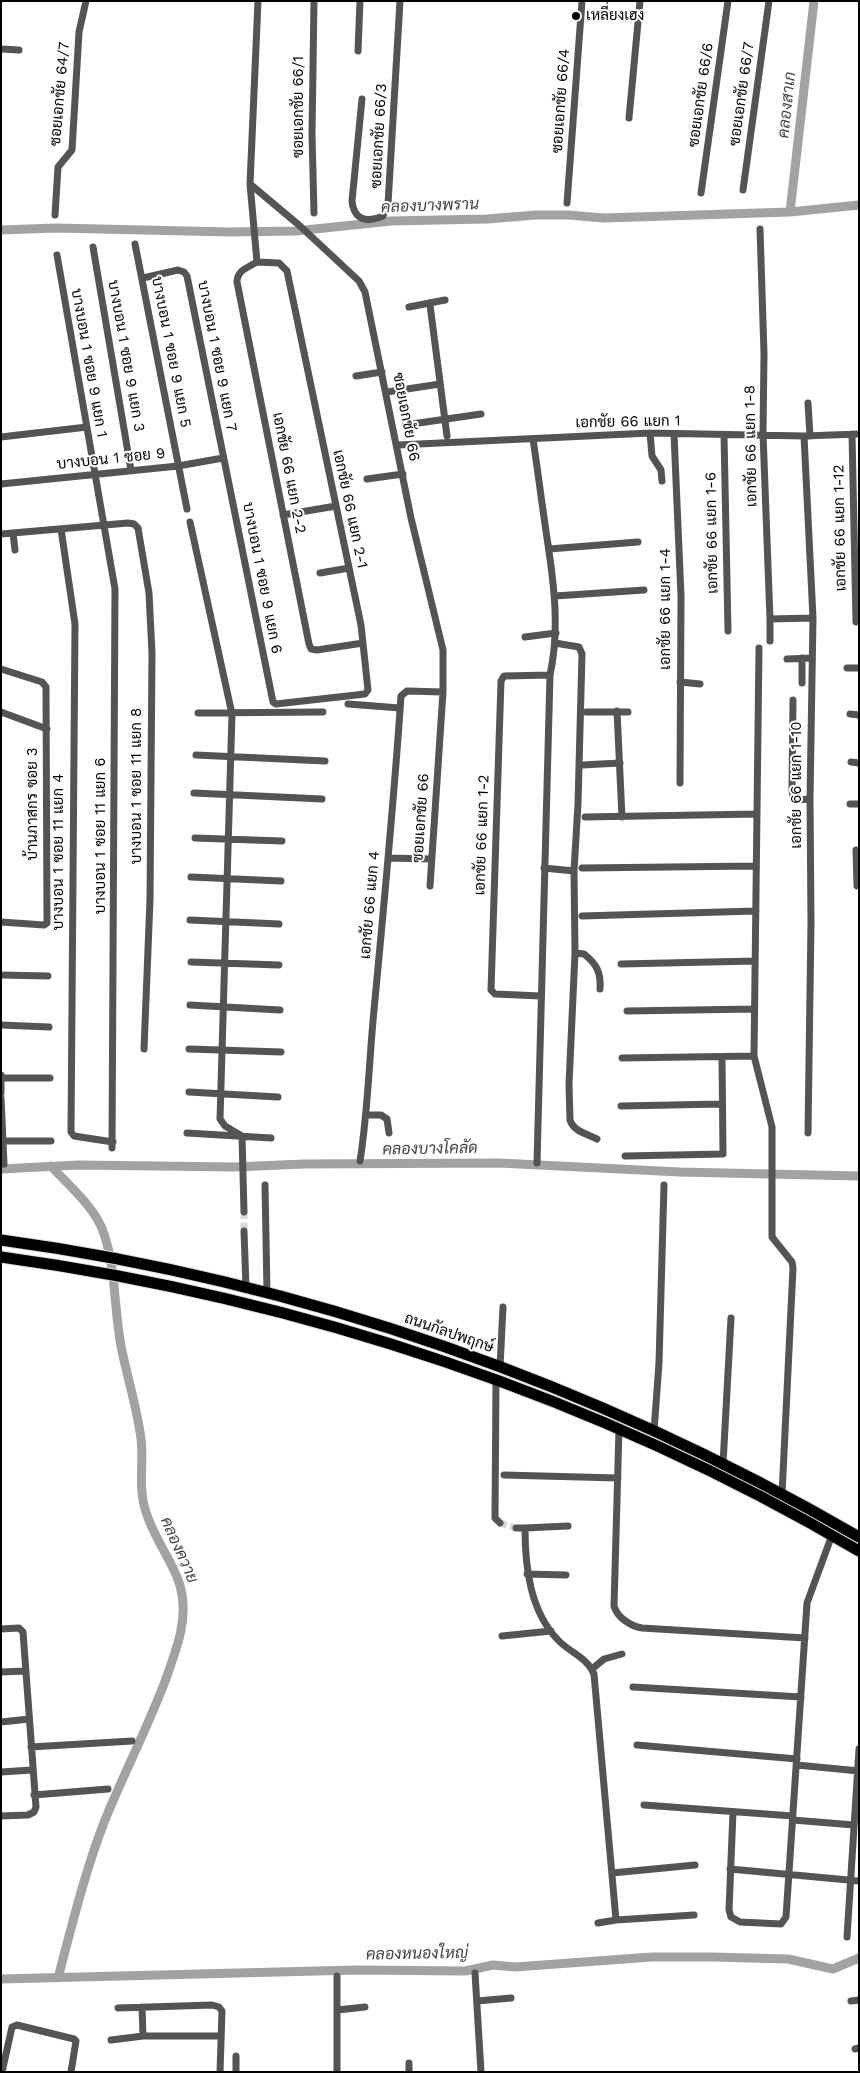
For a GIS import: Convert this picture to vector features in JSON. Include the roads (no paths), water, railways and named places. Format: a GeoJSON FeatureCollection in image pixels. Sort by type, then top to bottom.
{"type":"FeatureCollection","features":[{"type":"Feature","properties":{"kind":"main road","name":"ถนนกัลปพฤกษ์"},"geometry":{"type":"LineString","coordinates":[[1,1240],[115,1259],[246,1287],[370,1322],[500,1367],[654,1431],[782,1494],[859,1536]]}},
{"type":"Feature","properties":{"kind":"main road","name":"ถนนกัลปพฤกษ์"},"geometry":{"type":"LineString","coordinates":[[1,1257],[116,1276],[232,1301],[362,1336],[496,1381],[619,1430],[748,1489],[859,1550]]}},
{"type":"Feature","properties":{"kind":"street","name":"ซอยเอกชัย 64/7"},"geometry":{"type":"LineString","coordinates":[[55,215],[58,167],[72,150],[79,32],[86,1]]}},
{"type":"Feature","properties":{"kind":"street"},"geometry":{"type":"LineString","coordinates":[[257,262],[250,184],[258,1]]}},
{"type":"Feature","properties":{"kind":"street","name":"ซอยเอกชัย 66/1"},"geometry":{"type":"LineString","coordinates":[[314,1],[312,124],[314,213]]}},
{"type":"Feature","properties":{"kind":"street"},"geometry":{"type":"LineString","coordinates":[[358,51],[360,1]]}},
{"type":"Feature","properties":{"kind":"street","name":"ซอยเอกชัย 66/3"},"geometry":{"type":"LineString","coordinates":[[362,99],[352,200],[355,214],[367,220],[383,216],[386,213],[388,204],[400,1]]}},
{"type":"Feature","properties":{"kind":"street","name":"ซอยเอกชัย 66/4"},"geometry":{"type":"LineString","coordinates":[[567,203],[582,1]]}},
{"type":"Feature","properties":{"kind":"street"},"geometry":{"type":"LineString","coordinates":[[629,118],[640,1]]}},
{"type":"Feature","properties":{"kind":"street","name":"ซอยเอกชัย 66/6"},"geometry":{"type":"LineString","coordinates":[[701,193],[728,1]]}},
{"type":"Feature","properties":{"kind":"street","name":"ซอยเอกชัย 66/7"},"geometry":{"type":"LineString","coordinates":[[743,190],[769,1]]}},
{"type":"Feature","properties":{"kind":"street"},"geometry":{"type":"LineString","coordinates":[[1,49],[19,50]]}},
{"type":"Feature","properties":{"kind":"street","name":"ซอยเอกชัย 66"},"geometry":{"type":"LineString","coordinates":[[250,184],[300,226],[359,281],[365,292],[398,445],[411,518],[443,650],[443,692],[430,886]]}},
{"type":"Feature","properties":{"kind":"street","name":"เอกชัย 66 แยก 1-8"},"geometry":{"type":"LineString","coordinates":[[760,229],[764,354],[763,434],[770,641]]}},
{"type":"Feature","properties":{"kind":"street","name":"บางบอน 1 ซอย 9 แยก 5"},"geometry":{"type":"LineString","coordinates":[[135,244],[187,509]]}},
{"type":"Feature","properties":{"kind":"street","name":"บางบอน 1 ซอย 9 แยก 3"},"geometry":{"type":"LineString","coordinates":[[93,247],[131,470]]}},
{"type":"Feature","properties":{"kind":"street","name":"บางบอน 1 ซอย 9 แยก 1"},"geometry":{"type":"LineString","coordinates":[[57,255],[103,525]]}},
{"type":"Feature","properties":{"kind":"street","name":"เอกชัย 66 แยก 2-1"},"geometry":{"type":"LineString","coordinates":[[257,262],[279,263],[287,272],[363,643],[368,693],[274,703]]}},
{"type":"Feature","properties":{"kind":"street","name":"เอกชัย 66 แยก 2-2"},"geometry":{"type":"LineString","coordinates":[[257,262],[238,274],[237,282],[309,644],[312,649],[363,643]]}},
{"type":"Feature","properties":{"kind":"street","name":"บางบอน 1 ซอย 9 แยก 7"},"geometry":{"type":"LineString","coordinates":[[143,278],[178,270],[184,272],[187,276],[223,458]]}},
{"type":"Feature","properties":{"kind":"street"},"geometry":{"type":"LineString","coordinates":[[409,307],[430,305],[445,300]]}},
{"type":"Feature","properties":{"kind":"street"},"geometry":{"type":"LineString","coordinates":[[430,305],[447,436]]}},
{"type":"Feature","properties":{"kind":"street"},"geometry":{"type":"LineString","coordinates":[[356,376],[382,372]]}},
{"type":"Feature","properties":{"kind":"street"},"geometry":{"type":"LineString","coordinates":[[387,392],[440,384]]}},
{"type":"Feature","properties":{"kind":"street","name":"เอกชัย 66 แยก 1-10"},"geometry":{"type":"LineString","coordinates":[[808,403],[807,436],[813,618],[808,1133]]}},
{"type":"Feature","properties":{"kind":"street"},"geometry":{"type":"LineString","coordinates":[[405,425],[481,414]]}},
{"type":"Feature","properties":{"kind":"street"},"geometry":{"type":"LineString","coordinates":[[1,437],[87,428]]}},
{"type":"Feature","properties":{"kind":"street"},"geometry":{"type":"LineString","coordinates":[[650,433],[652,456],[661,470],[662,481]]}},
{"type":"Feature","properties":{"kind":"street","name":"เอกชัย 66 แยก 1"},"geometry":{"type":"LineString","coordinates":[[398,445],[650,433],[807,436],[855,434]]}},
{"type":"Feature","properties":{"kind":"street","name":"เอกชัย 66 แยก 1-4"},"geometry":{"type":"LineString","coordinates":[[674,434],[679,520],[680,783]]}},
{"type":"Feature","properties":{"kind":"street","name":"เอกชัย 66 แยก 1-12"},"geometry":{"type":"LineString","coordinates":[[855,434],[856,622]]}},
{"type":"Feature","properties":{"kind":"street","name":"เอกชัย 66 แยก 1-6"},"geometry":{"type":"LineString","coordinates":[[724,435],[728,631]]}},
{"type":"Feature","properties":{"kind":"street"},"geometry":{"type":"LineString","coordinates":[[533,439],[555,596],[556,633],[550,675],[537,1163]]}},
{"type":"Feature","properties":{"kind":"street","name":"บางบอน 1 ซอย 9"},"geometry":{"type":"LineString","coordinates":[[1,484],[178,466],[223,458]]}},
{"type":"Feature","properties":{"kind":"street","name":"บางบอน 1 ซอย 9 แยก 6"},"geometry":{"type":"LineString","coordinates":[[223,458],[274,703]]}},
{"type":"Feature","properties":{"kind":"street"},"geometry":{"type":"LineString","coordinates":[[367,479],[403,474]]}},
{"type":"Feature","properties":{"kind":"street"},"geometry":{"type":"LineString","coordinates":[[283,515],[336,506]]}},
{"type":"Feature","properties":{"kind":"street"},"geometry":{"type":"LineString","coordinates":[[190,522],[232,714],[220,1119],[225,1126],[242,1136]]}},
{"type":"Feature","properties":{"kind":"street","name":"บางบอน 1 ซอย 11 แยก 8"},"geometry":{"type":"LineString","coordinates":[[103,525],[128,523],[136,525],[149,593],[152,653],[150,900],[144,1049]]}},
{"type":"Feature","properties":{"kind":"street"},"geometry":{"type":"LineString","coordinates":[[1,534],[103,525]]}},
{"type":"Feature","properties":{"kind":"street","name":"บางบอน 1 ซอย 11 แยก 6"},"geometry":{"type":"LineString","coordinates":[[103,525],[115,589],[113,1145]]}},
{"type":"Feature","properties":{"kind":"street","name":"บางบอน 1 ซอย 11 แยก 4"},"geometry":{"type":"LineString","coordinates":[[61,529],[75,624],[71,1132],[74,1136],[113,1145]]}},
{"type":"Feature","properties":{"kind":"street"},"geometry":{"type":"LineString","coordinates":[[13,533],[15,550]]}},
{"type":"Feature","properties":{"kind":"street"},"geometry":{"type":"LineString","coordinates":[[549,549],[638,542]]}},
{"type":"Feature","properties":{"kind":"street"},"geometry":{"type":"LineString","coordinates":[[320,573],[348,568]]}},
{"type":"Feature","properties":{"kind":"street"},"geometry":{"type":"LineString","coordinates":[[555,596],[644,590]]}},
{"type":"Feature","properties":{"kind":"street"},"geometry":{"type":"LineString","coordinates":[[770,619],[813,618]]}},
{"type":"Feature","properties":{"kind":"street"},"geometry":{"type":"LineString","coordinates":[[525,637],[556,633]]}},
{"type":"Feature","properties":{"kind":"street"},"geometry":{"type":"LineString","coordinates":[[555,643],[578,647],[582,654],[578,804],[574,871],[575,953],[569,1084],[570,1120],[576,1128],[597,1139]]}},
{"type":"Feature","properties":{"kind":"street"},"geometry":{"type":"LineString","coordinates":[[759,648],[754,1056],[772,1127],[772,1237],[792,1262],[793,1268],[782,1494]]}},
{"type":"Feature","properties":{"kind":"street"},"geometry":{"type":"LineString","coordinates":[[802,658],[802,683]]}},
{"type":"Feature","properties":{"kind":"street"},"geometry":{"type":"LineString","coordinates":[[787,659],[812,658]]}},
{"type":"Feature","properties":{"kind":"street"},"geometry":{"type":"LineString","coordinates":[[847,668],[859,668]]}},
{"type":"Feature","properties":{"kind":"street","name":"บ้านภาสกร ซอย 3"},"geometry":{"type":"LineString","coordinates":[[1,669],[46,684],[47,922],[44,925],[1,922]]}},
{"type":"Feature","properties":{"kind":"street","name":"เอกชัย 66 แยก 1-2"},"geometry":{"type":"LineString","coordinates":[[541,996],[495,994],[491,990],[491,980],[501,681],[504,676],[550,675]]}},
{"type":"Feature","properties":{"kind":"street"},"geometry":{"type":"LineString","coordinates":[[680,682],[700,684]]}},
{"type":"Feature","properties":{"kind":"street"},"geometry":{"type":"LineString","coordinates":[[348,704],[400,708],[401,696],[407,691],[443,692]]}},
{"type":"Feature","properties":{"kind":"street"},"geometry":{"type":"LineString","coordinates":[[793,700],[793,797],[797,800],[810,799]]}},
{"type":"Feature","properties":{"kind":"street","name":"เอกชัย 66 แยก 4"},"geometry":{"type":"LineString","coordinates":[[360,1161],[367,1115],[372,1034],[400,708]]}},
{"type":"Feature","properties":{"kind":"street"},"geometry":{"type":"LineString","coordinates":[[617,711],[622,817]]}},
{"type":"Feature","properties":{"kind":"street"},"geometry":{"type":"LineString","coordinates":[[1,712],[46,728]]}},
{"type":"Feature","properties":{"kind":"street"},"geometry":{"type":"LineString","coordinates":[[198,713],[323,712]]}},
{"type":"Feature","properties":{"kind":"street"},"geometry":{"type":"LineString","coordinates":[[586,712],[628,712]]}},
{"type":"Feature","properties":{"kind":"street"},"geometry":{"type":"LineString","coordinates":[[850,714],[859,715]]}},
{"type":"Feature","properties":{"kind":"street"},"geometry":{"type":"LineString","coordinates":[[196,755],[325,761]]}},
{"type":"Feature","properties":{"kind":"street"},"geometry":{"type":"LineString","coordinates":[[582,765],[620,763]]}},
{"type":"Feature","properties":{"kind":"street"},"geometry":{"type":"LineString","coordinates":[[194,793],[322,799]]}},
{"type":"Feature","properties":{"kind":"street"},"geometry":{"type":"LineString","coordinates":[[850,804],[859,804]]}},
{"type":"Feature","properties":{"kind":"street"},"geometry":{"type":"LineString","coordinates":[[585,817],[757,814]]}},
{"type":"Feature","properties":{"kind":"street"},"geometry":{"type":"LineString","coordinates":[[195,838],[282,841]]}},
{"type":"Feature","properties":{"kind":"street"},"geometry":{"type":"LineString","coordinates":[[847,850],[857,850],[857,886]]}},
{"type":"Feature","properties":{"kind":"street"},"geometry":{"type":"LineString","coordinates":[[388,858],[432,859]]}},
{"type":"Feature","properties":{"kind":"street"},"geometry":{"type":"LineString","coordinates":[[582,868],[756,866]]}},
{"type":"Feature","properties":{"kind":"street"},"geometry":{"type":"LineString","coordinates":[[544,868],[574,871]]}},
{"type":"Feature","properties":{"kind":"street"},"geometry":{"type":"LineString","coordinates":[[191,877],[281,881]]}},
{"type":"Feature","properties":{"kind":"street"},"geometry":{"type":"LineString","coordinates":[[582,916],[756,912]]}},
{"type":"Feature","properties":{"kind":"street"},"geometry":{"type":"LineString","coordinates":[[190,920],[279,924]]}},
{"type":"Feature","properties":{"kind":"street"},"geometry":{"type":"LineString","coordinates":[[575,953],[584,954],[597,968],[601,977],[600,989]]}},
{"type":"Feature","properties":{"kind":"street"},"geometry":{"type":"LineString","coordinates":[[621,964],[755,961]]}},
{"type":"Feature","properties":{"kind":"street"},"geometry":{"type":"LineString","coordinates":[[190,962],[279,965]]}},
{"type":"Feature","properties":{"kind":"street"},"geometry":{"type":"LineString","coordinates":[[1,975],[48,976]]}},
{"type":"Feature","properties":{"kind":"street"},"geometry":{"type":"LineString","coordinates":[[190,1005],[280,1010]]}},
{"type":"Feature","properties":{"kind":"street"},"geometry":{"type":"LineString","coordinates":[[627,1011],[754,1009]]}},
{"type":"Feature","properties":{"kind":"street"},"geometry":{"type":"LineString","coordinates":[[1,1025],[48,1027]]}},
{"type":"Feature","properties":{"kind":"street"},"geometry":{"type":"LineString","coordinates":[[189,1049],[281,1052]]}},
{"type":"Feature","properties":{"kind":"street"},"geometry":{"type":"LineString","coordinates":[[622,1058],[754,1056]]}},
{"type":"Feature","properties":{"kind":"street"},"geometry":{"type":"LineString","coordinates":[[625,1156],[723,1154],[722,1057]]}},
{"type":"Feature","properties":{"kind":"street"},"geometry":{"type":"LineString","coordinates":[[1,1074],[1,1093]]}},
{"type":"Feature","properties":{"kind":"street"},"geometry":{"type":"LineString","coordinates":[[2,1078],[50,1078]]}},
{"type":"Feature","properties":{"kind":"street"},"geometry":{"type":"LineString","coordinates":[[189,1092],[278,1097]]}},
{"type":"Feature","properties":{"kind":"street"},"geometry":{"type":"LineString","coordinates":[[1,1098],[4,1164]]}},
{"type":"Feature","properties":{"kind":"street"},"geometry":{"type":"LineString","coordinates":[[621,1106],[722,1104]]}},
{"type":"Feature","properties":{"kind":"street"},"geometry":{"type":"LineString","coordinates":[[367,1115],[381,1115],[387,1119],[389,1133]]}},
{"type":"Feature","properties":{"kind":"street"},"geometry":{"type":"LineString","coordinates":[[186,1134],[270,1138]]}},
{"type":"Feature","properties":{"kind":"street"},"geometry":{"type":"LineString","coordinates":[[242,1136],[244,1212]]}},
{"type":"Feature","properties":{"kind":"street"},"geometry":{"type":"LineString","coordinates":[[3,1141],[51,1142]]}},
{"type":"Feature","properties":{"kind":"street"},"geometry":{"type":"LineString","coordinates":[[265,1185],[267,1292]]}},
{"type":"Feature","properties":{"kind":"street"},"geometry":{"type":"LineString","coordinates":[[654,1431],[659,1363],[664,1185]]}},
{"type":"Feature","properties":{"kind":"street"},"geometry":{"type":"LineString","coordinates":[[244,1231],[246,1287]]}},
{"type":"Feature","properties":{"kind":"street"},"geometry":{"type":"LineString","coordinates":[[500,1367],[503,1307]]}},
{"type":"Feature","properties":{"kind":"street"},"geometry":{"type":"LineString","coordinates":[[723,1464],[731,1318]]}},
{"type":"Feature","properties":{"kind":"street"},"geometry":{"type":"LineString","coordinates":[[496,1381],[495,1518],[500,1523]]}},
{"type":"Feature","properties":{"kind":"street"},"geometry":{"type":"LineString","coordinates":[[619,1430],[614,1606],[619,1615],[631,1625],[642,1628],[805,1638]]}},
{"type":"Feature","properties":{"kind":"street"},"geometry":{"type":"LineString","coordinates":[[504,1475],[618,1478]]}},
{"type":"Feature","properties":{"kind":"street"},"geometry":{"type":"LineString","coordinates":[[516,1528],[568,1526]]}},
{"type":"Feature","properties":{"kind":"street"},"geometry":{"type":"LineString","coordinates":[[524,1528],[528,1574],[538,1610],[558,1640],[592,1669],[616,1920]]}},
{"type":"Feature","properties":{"kind":"street"},"geometry":{"type":"LineString","coordinates":[[733,1812],[729,1910],[731,1917],[740,1922],[781,1924],[785,1921],[789,1875],[808,1598],[832,1534]]}},
{"type":"Feature","properties":{"kind":"street"},"geometry":{"type":"LineString","coordinates":[[528,1574],[566,1576]]}},
{"type":"Feature","properties":{"kind":"street"},"geometry":{"type":"LineString","coordinates":[[1,1629],[19,1628],[23,1632],[36,1807],[34,1812],[28,1814],[1,1816]]}},
{"type":"Feature","properties":{"kind":"street"},"geometry":{"type":"LineString","coordinates":[[502,1636],[551,1631]]}},
{"type":"Feature","properties":{"kind":"street"},"geometry":{"type":"LineString","coordinates":[[592,1669],[604,1660],[622,1654]]}},
{"type":"Feature","properties":{"kind":"street"},"geometry":{"type":"LineString","coordinates":[[1,1672],[26,1671]]}},
{"type":"Feature","properties":{"kind":"street"},"geometry":{"type":"LineString","coordinates":[[633,1687],[801,1697]]}},
{"type":"Feature","properties":{"kind":"street"},"geometry":{"type":"LineString","coordinates":[[1,1722],[29,1720]]}},
{"type":"Feature","properties":{"kind":"street"},"geometry":{"type":"LineString","coordinates":[[31,1747],[132,1741]]}},
{"type":"Feature","properties":{"kind":"street"},"geometry":{"type":"LineString","coordinates":[[637,1745],[797,1762],[858,1771]]}},
{"type":"Feature","properties":{"kind":"street"},"geometry":{"type":"LineString","coordinates":[[847,1937],[859,1749]]}},
{"type":"Feature","properties":{"kind":"street"},"geometry":{"type":"LineString","coordinates":[[1,1772],[32,1770]]}},
{"type":"Feature","properties":{"kind":"street"},"geometry":{"type":"LineString","coordinates":[[34,1795],[108,1790]]}},
{"type":"Feature","properties":{"kind":"street"},"geometry":{"type":"LineString","coordinates":[[644,1805],[854,1825]]}},
{"type":"Feature","properties":{"kind":"street"},"geometry":{"type":"LineString","coordinates":[[612,1873],[695,1866]]}},
{"type":"Feature","properties":{"kind":"street"},"geometry":{"type":"LineString","coordinates":[[730,1869],[859,1881]]}},
{"type":"Feature","properties":{"kind":"street"},"geometry":{"type":"LineString","coordinates":[[598,1922],[694,1915]]}},
{"type":"Feature","properties":{"kind":"street"},"geometry":{"type":"LineString","coordinates":[[475,1973],[481,2072]]}},
{"type":"Feature","properties":{"kind":"street"},"geometry":{"type":"LineString","coordinates":[[337,1976],[337,2072]]}},
{"type":"Feature","properties":{"kind":"street"},"geometry":{"type":"LineString","coordinates":[[477,2000],[511,1998]]}},
{"type":"Feature","properties":{"kind":"street"},"geometry":{"type":"LineString","coordinates":[[118,2008],[212,2005],[219,2007],[222,2011],[220,2072]]}},
{"type":"Feature","properties":{"kind":"street"},"geometry":{"type":"LineString","coordinates":[[142,2007],[143,2036]]}},
{"type":"Feature","properties":{"kind":"street"},"geometry":{"type":"LineString","coordinates":[[337,2010],[365,2007]]}},
{"type":"Feature","properties":{"kind":"street"},"geometry":{"type":"LineString","coordinates":[[2,2072],[12,2027],[17,2025],[74,2039],[76,2041],[71,2072]]}},
{"type":"Feature","properties":{"kind":"street"},"geometry":{"type":"LineString","coordinates":[[111,2040],[143,2036],[221,2036]]}},
{"type":"Feature","properties":{"kind":"street"},"geometry":{"type":"LineString","coordinates":[[236,2056],[236,2072]]}},
{"type":"Feature","properties":{"kind":"street"},"geometry":{"type":"LineString","coordinates":[[409,2063],[409,2072]]}},
{"type":"Feature","properties":{"kind":"waterway","name":"คลองสาเก"},"geometry":{"type":"LineString","coordinates":[[790,212],[814,1]]}},
{"type":"Feature","properties":{"kind":"waterway","name":"คลองบางพราน"},"geometry":{"type":"LineString","coordinates":[[1,230],[56,228],[230,232],[296,231],[391,221],[487,219],[536,215],[604,218],[790,212],[859,205]]}},
{"type":"Feature","properties":{"kind":"waterway","name":"คลองบางโคลัด"},"geometry":{"type":"LineString","coordinates":[[1,1169],[78,1165],[234,1167],[304,1164],[499,1163],[680,1172],[859,1176]]}},
{"type":"Feature","properties":{"kind":"waterway","name":"คลองควาย"},"geometry":{"type":"LineString","coordinates":[[51,1166],[74,1189],[95,1215],[108,1247],[121,1346],[141,1439],[143,1500],[151,1526],[178,1580],[182,1594],[183,1611],[180,1636],[167,1676],[105,1820],[91,1859],[58,1978]]}},
{"type":"Feature","properties":{"kind":"waterway","name":"คลองหนองใหญ่"},"geometry":{"type":"LineString","coordinates":[[1,1979],[357,1970],[465,1971],[493,1965],[515,1967],[652,1957],[788,1959],[833,1969],[859,1958]]}},
{"type":"Feature","properties":{"kind":"tunnel"},"geometry":{"type":"LineString","coordinates":[[244,1212],[244,1231]]}},
{"type":"Feature","properties":{"kind":"tunnel"},"geometry":{"type":"LineString","coordinates":[[500,1523],[516,1528]]}},
{"type":"Feature","properties":{"kind":"place","name":"เหลี่ยงเฮง"},"geometry":{"type":"Point","coordinates":[576,16]}}]}
